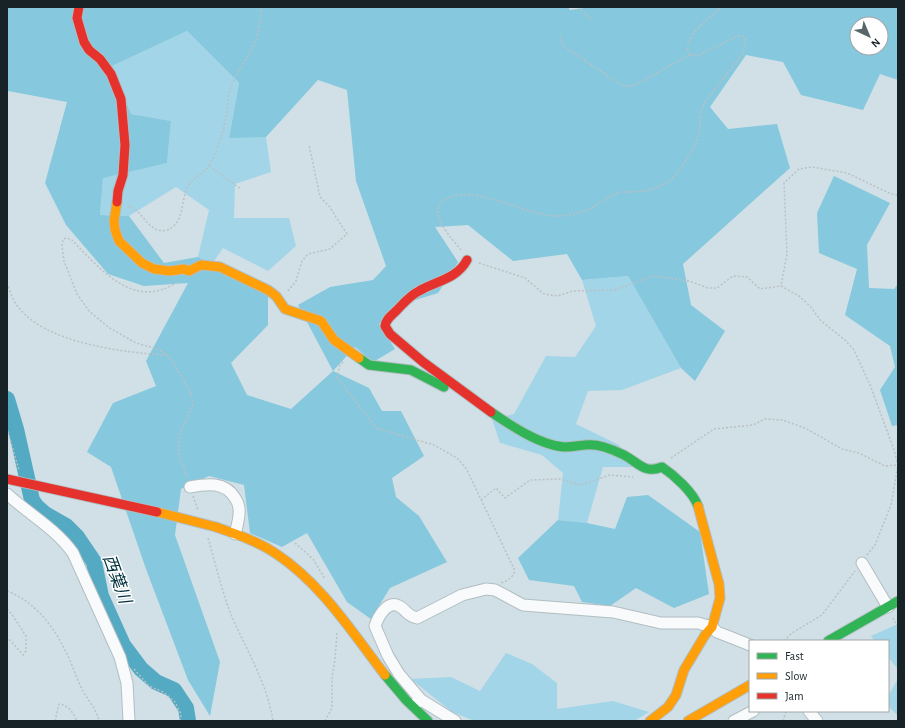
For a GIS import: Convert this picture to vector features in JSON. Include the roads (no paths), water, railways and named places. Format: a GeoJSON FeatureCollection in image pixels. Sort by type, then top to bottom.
{"type":"FeatureCollection","features":[{"type":"Feature","properties":{"kind":"street"},"geometry":{"type":"LineString","coordinates":[[79,7],[77,18],[84,42],[89,50],[100,59],[112,74],[121,99],[125,145],[123,175],[118,191],[114,220],[115,230],[119,241],[126,249],[142,263],[154,269],[170,271],[184,269],[189,272],[201,265],[220,267],[268,290],[276,296],[285,309],[320,321],[334,340],[369,365],[412,370],[452,391],[459,390]]}},
{"type":"Feature","properties":{"kind":"street"},"geometry":{"type":"LineString","coordinates":[[468,260],[460,270],[450,277],[419,290],[407,300],[387,320],[385,325],[389,334],[405,349],[459,390],[519,431],[546,442],[565,447],[587,444],[599,445],[623,454],[643,468],[651,470],[662,467],[670,471],[692,495],[697,503],[719,584],[720,598],[712,627],[705,635],[684,670],[676,695],[668,707],[650,721]]}},
{"type":"Feature","properties":{"kind":"street"},"geometry":{"type":"LineString","coordinates":[[7,479],[139,507],[216,527],[255,542],[275,553],[313,585],[337,612],[393,685],[416,703],[455,721]]}},
{"type":"Feature","properties":{"kind":"street"},"geometry":{"type":"LineString","coordinates":[[190,487],[204,484],[216,485],[223,487],[232,494],[239,507],[235,534]]}},
{"type":"Feature","properties":{"kind":"street"},"geometry":{"type":"LineString","coordinates":[[7,494],[65,542],[73,553],[120,657],[127,683],[130,721]]}},
{"type":"Feature","properties":{"kind":"street"},"geometry":{"type":"LineString","coordinates":[[862,563],[888,607]]}},
{"type":"Feature","properties":{"kind":"street"},"geometry":{"type":"LineString","coordinates":[[428,721],[388,656],[374,626],[379,616],[388,607],[395,605],[400,606],[409,616],[417,618],[462,595],[486,589],[494,590],[523,605],[613,612],[661,623],[698,623],[712,627],[717,632],[749,645]]}},
{"type":"Feature","properties":{"kind":"street"},"geometry":{"type":"LineString","coordinates":[[830,640],[898,601]]}},
{"type":"Feature","properties":{"kind":"street"},"geometry":{"type":"LineString","coordinates":[[688,721],[749,687]]}},
{"type":"Feature","properties":{"kind":"street"},"geometry":{"type":"LineString","coordinates":[[734,721],[750,712]]}},
{"type":"Feature","properties":{"kind":"street"},"geometry":{"type":"LineString","coordinates":[[810,712],[817,721]]}},
{"type":"Feature","properties":{"kind":"waterway","name":"西葉川"},"geometry":{"type":"LineString","coordinates":[[7,399],[16,429],[32,500],[45,514],[66,526],[77,537],[94,562],[101,596],[123,645],[141,669],[156,682],[174,690],[186,708],[188,721]]}}]}
